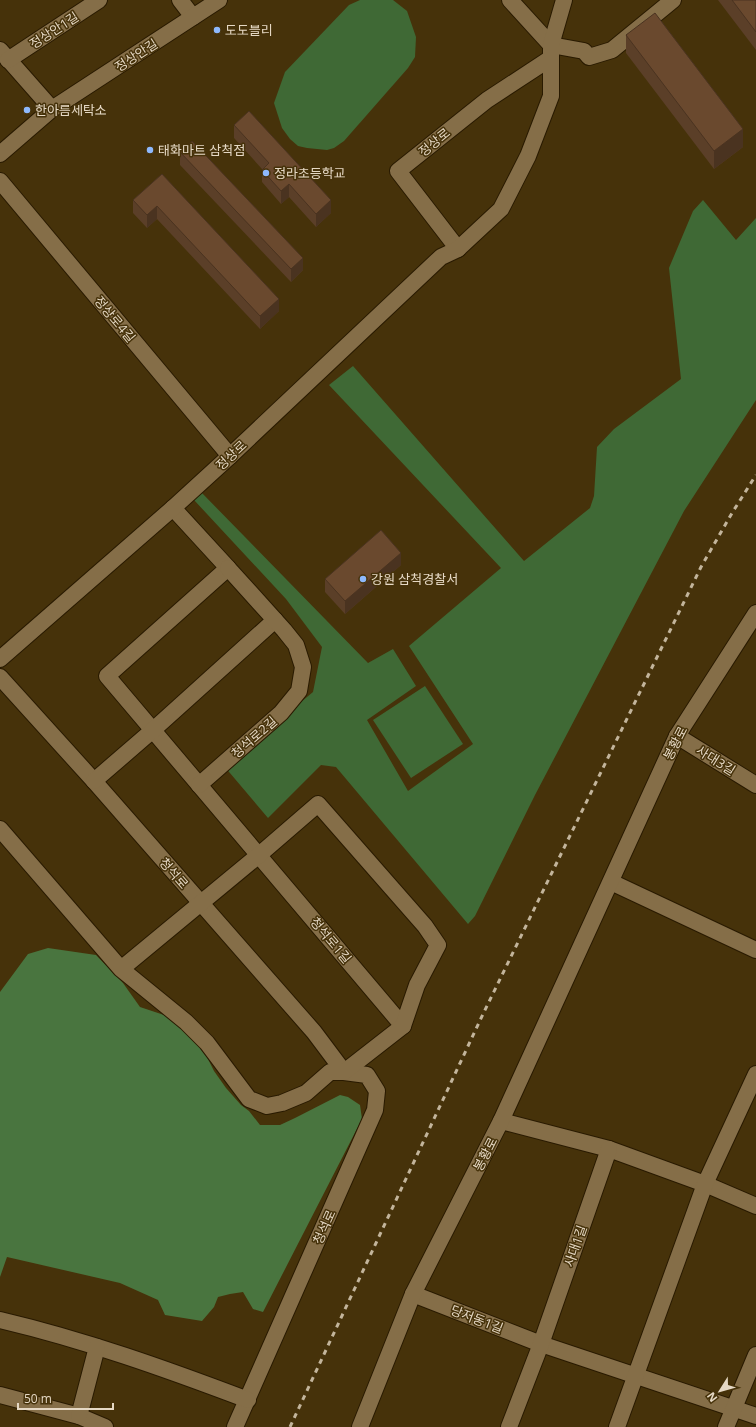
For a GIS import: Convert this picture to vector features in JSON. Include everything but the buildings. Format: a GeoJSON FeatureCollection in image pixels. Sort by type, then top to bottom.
{"type":"FeatureCollection","features":[{"type":"Feature","properties":{"kind":"street","name":"정상안1길"},"geometry":{"type":"LineString","coordinates":[[4,55],[99,0]]}},
{"type":"Feature","properties":{"kind":"street"},"geometry":{"type":"LineString","coordinates":[[180,0],[193,17]]}},
{"type":"Feature","properties":{"kind":"street","name":"정상안길"},"geometry":{"type":"LineString","coordinates":[[0,154],[52,109],[219,0]]}},
{"type":"Feature","properties":{"kind":"street"},"geometry":{"type":"LineString","coordinates":[[510,0],[551,52],[584,51],[589,57],[612,50],[674,0]]}},
{"type":"Feature","properties":{"kind":"street","name":"정상로"},"geometry":{"type":"LineString","coordinates":[[0,659],[230,456],[441,257],[458,248],[501,209],[528,156],[551,96],[551,52],[564,0]]}},
{"type":"Feature","properties":{"kind":"street","name":"정상로"},"geometry":{"type":"LineString","coordinates":[[458,248],[398,171],[487,100],[551,52]]}},
{"type":"Feature","properties":{"kind":"street"},"geometry":{"type":"LineString","coordinates":[[4,55],[52,109]]}},
{"type":"Feature","properties":{"kind":"street","name":"정상로4길"},"geometry":{"type":"LineString","coordinates":[[0,182],[230,456]]}},
{"type":"Feature","properties":{"kind":"street","name":"청석로2길"},"geometry":{"type":"LineString","coordinates":[[172,508],[275,620],[296,646],[303,667],[298,691],[281,713],[199,785]]}},
{"type":"Feature","properties":{"kind":"street"},"geometry":{"type":"LineString","coordinates":[[199,785],[107,676],[228,568]]}},
{"type":"Feature","properties":{"kind":"street","name":"봉황로"},"geometry":{"type":"LineString","coordinates":[[360,1427],[413,1294],[501,1121],[677,736],[756,613]]}},
{"type":"Feature","properties":{"kind":"street"},"geometry":{"type":"LineString","coordinates":[[94,781],[154,730],[275,620]]}},
{"type":"Feature","properties":{"kind":"street","name":"청석로"},"geometry":{"type":"LineString","coordinates":[[0,677],[94,781],[314,1032],[344,1072]]}},
{"type":"Feature","properties":{"kind":"street","name":"사대3길"},"geometry":{"type":"LineString","coordinates":[[677,736],[756,785]]}},
{"type":"Feature","properties":{"kind":"street","name":"청석로1길"},"geometry":{"type":"LineString","coordinates":[[199,785],[402,1026]]}},
{"type":"Feature","properties":{"kind":"street"},"geometry":{"type":"LineString","coordinates":[[121,969],[259,855],[318,804],[425,926],[438,945],[417,986],[402,1026]]}},
{"type":"Feature","properties":{"kind":"street","name":"청석로"},"geometry":{"type":"LineString","coordinates":[[0,829],[121,969],[186,1022],[206,1044],[249,1098],[267,1106],[282,1103],[306,1093],[330,1072],[367,1075],[377,1091],[376,1110],[235,1427]]}},
{"type":"Feature","properties":{"kind":"street"},"geometry":{"type":"LineString","coordinates":[[611,882],[756,950]]}},
{"type":"Feature","properties":{"kind":"street","name":"청석로"},"geometry":{"type":"LineString","coordinates":[[344,1072],[402,1026]]}},
{"type":"Feature","properties":{"kind":"street"},"geometry":{"type":"LineString","coordinates":[[617,1427],[706,1184],[756,1074]]}},
{"type":"Feature","properties":{"kind":"street"},"geometry":{"type":"LineString","coordinates":[[501,1121],[609,1149],[706,1184],[756,1206]]}},
{"type":"Feature","properties":{"kind":"street","name":"사대1길"},"geometry":{"type":"LineString","coordinates":[[541,1344],[609,1149]]}},
{"type":"Feature","properties":{"kind":"street","name":"당저동1길"},"geometry":{"type":"LineString","coordinates":[[413,1294],[541,1344],[756,1416]]}},
{"type":"Feature","properties":{"kind":"street"},"geometry":{"type":"LineString","coordinates":[[0,1320],[43,1330],[132,1357],[248,1400]]}},
{"type":"Feature","properties":{"kind":"street"},"geometry":{"type":"LineString","coordinates":[[509,1427],[541,1344]]}},
{"type":"Feature","properties":{"kind":"street"},"geometry":{"type":"LineString","coordinates":[[79,1416],[97,1347]]}},
{"type":"Feature","properties":{"kind":"street"},"geometry":{"type":"LineString","coordinates":[[726,1427],[756,1356]]}},
{"type":"Feature","properties":{"kind":"street"},"geometry":{"type":"LineString","coordinates":[[0,1395],[79,1416],[105,1427]]}},
{"type":"Feature","properties":{"kind":"green space"},"geometry":{"type":"Polygon","coordinates":[[[360,0],[393,0],[407,11],[416,37],[415,57],[408,68],[344,141],[334,148],[327,150],[298,146],[290,139],[282,128],[274,103],[285,72],[349,5],[360,0]]]}},
{"type":"Feature","properties":{"kind":"green space"},"geometry":{"type":"Polygon","coordinates":[[[703,200],[736,240],[756,218],[756,400],[684,511],[535,795],[475,916],[468,924],[336,767],[321,765],[268,818],[224,766],[313,692],[322,647],[286,599],[194,500],[201,492],[368,663],[393,649],[416,686],[367,720],[408,791],[473,744],[409,646],[501,568],[329,385],[353,366],[524,561],[590,508],[594,496],[597,447],[614,429],[681,379],[669,268],[693,211],[703,200]]]}},
{"type":"Feature","properties":{"kind":"green space"},"geometry":{"type":"Polygon","coordinates":[[[425,686],[463,744],[411,778],[373,720],[425,686]]]}},
{"type":"Feature","properties":{"kind":"green space"},"geometry":{"type":"Polygon","coordinates":[[[48,948],[96,955],[123,983],[140,1007],[170,1017],[205,1053],[214,1071],[226,1088],[241,1105],[249,1111],[260,1125],[280,1125],[340,1095],[348,1097],[360,1105],[362,1119],[263,1312],[253,1309],[243,1292],[218,1297],[214,1307],[202,1321],[165,1315],[158,1300],[120,1283],[7,1257],[0,1277],[0,992],[28,954],[48,948]]]}},
{"type":"Feature","properties":{"kind":"railway"},"geometry":{"type":"LineString","coordinates":[[290,1427],[483,1014],[701,567],[756,475]]}},
{"type":"Feature","properties":{"kind":"place","name":"도도블리"},"geometry":{"type":"Point","coordinates":[217,30]}},
{"type":"Feature","properties":{"kind":"place","name":"한아름세탁소"},"geometry":{"type":"Point","coordinates":[27,110]}},
{"type":"Feature","properties":{"kind":"place","name":"태화마트 삼척점"},"geometry":{"type":"Point","coordinates":[150,150]}},
{"type":"Feature","properties":{"kind":"place","name":"정라초등학교"},"geometry":{"type":"Point","coordinates":[266,173]}},
{"type":"Feature","properties":{"kind":"place","name":"강원 삼척경찰서"},"geometry":{"type":"Point","coordinates":[363,579]}}]}
